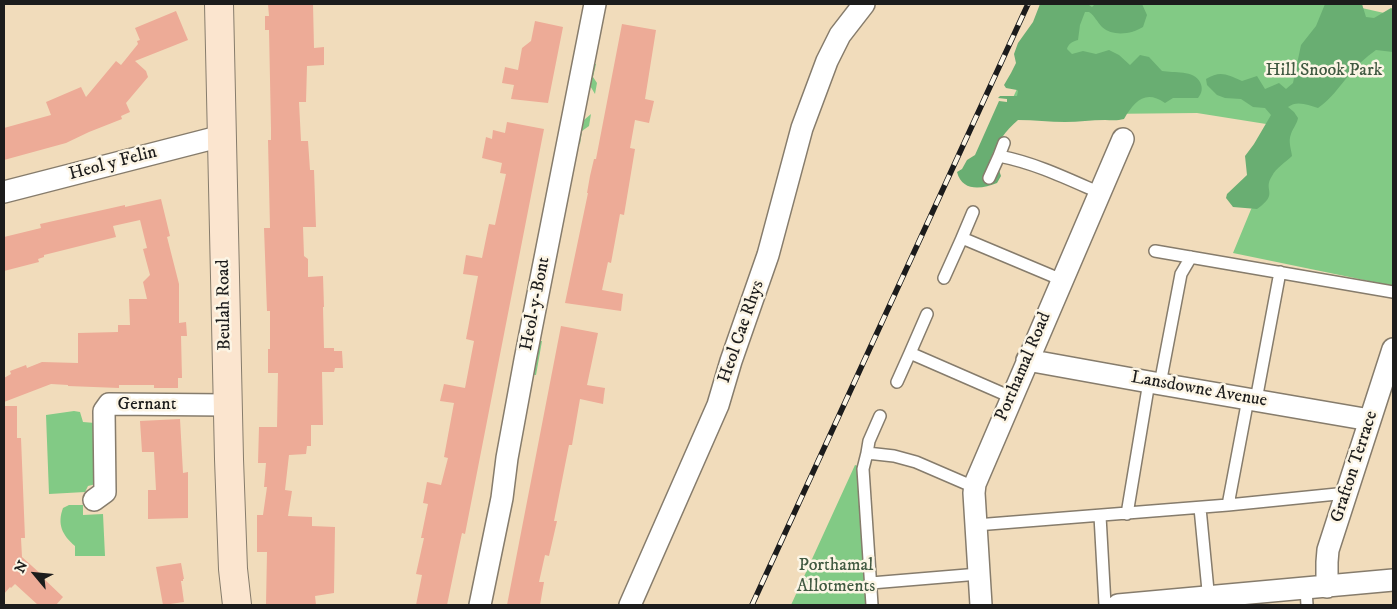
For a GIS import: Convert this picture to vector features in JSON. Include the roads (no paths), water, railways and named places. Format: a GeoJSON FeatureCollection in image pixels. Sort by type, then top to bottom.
{"type":"FeatureCollection","features":[{"type":"Feature","properties":{"kind":"street","name":"Beulah Road"},"geometry":{"type":"LineString","coordinates":[[219,4],[227,405],[236,605]]}},
{"type":"Feature","properties":{"kind":"street","name":"Heol-y-Bont"},"geometry":{"type":"LineString","coordinates":[[480,605],[595,4]]}},
{"type":"Feature","properties":{"kind":"street","name":"Heol Cae Rhys"},"geometry":{"type":"LineString","coordinates":[[630,605],[718,405],[731,360],[768,255],[802,128],[832,50],[850,21],[864,4]]}},
{"type":"Feature","properties":{"kind":"street","name":"Heol y Felin"},"geometry":{"type":"LineString","coordinates":[[4,192],[222,136]]}},
{"type":"Feature","properties":{"kind":"street","name":"Porthamal Road"},"geometry":{"type":"LineString","coordinates":[[981,605],[974,486],[1123,139]]}},
{"type":"Feature","properties":{"kind":"street","name":"Grafton Terrace"},"geometry":{"type":"LineString","coordinates":[[1327,587],[1328,550],[1393,350]]}},
{"type":"Feature","properties":{"kind":"street","name":"Lansdowne Avenue"},"geometry":{"type":"LineString","coordinates":[[1027,360],[1370,420]]}},
{"type":"Feature","properties":{"kind":"street","name":"Gernant"},"geometry":{"type":"LineString","coordinates":[[94,500],[105,492],[104,411],[109,404],[227,405]]}},
{"type":"Feature","properties":{"kind":"street"},"geometry":{"type":"LineString","coordinates":[[1118,605],[1306,597],[1327,587],[1393,580]]}},
{"type":"Feature","properties":{"kind":"lane"},"geometry":{"type":"LineString","coordinates":[[989,178],[1004,143]]}},
{"type":"Feature","properties":{"kind":"lane"},"geometry":{"type":"LineString","coordinates":[[999,156],[1045,169],[1100,193]]}},
{"type":"Feature","properties":{"kind":"lane"},"geometry":{"type":"LineString","coordinates":[[944,278],[973,212]]}},
{"type":"Feature","properties":{"kind":"lane"},"geometry":{"type":"LineString","coordinates":[[962,238],[1062,280]]}},
{"type":"Feature","properties":{"kind":"lane"},"geometry":{"type":"LineString","coordinates":[[1155,251],[1393,292]]}},
{"type":"Feature","properties":{"kind":"lane"},"geometry":{"type":"LineString","coordinates":[[1127,514],[1181,274],[1191,257]]}},
{"type":"Feature","properties":{"kind":"lane"},"geometry":{"type":"LineString","coordinates":[[1228,505],[1280,272]]}},
{"type":"Feature","properties":{"kind":"lane"},"geometry":{"type":"LineString","coordinates":[[897,382],[927,314]]}},
{"type":"Feature","properties":{"kind":"lane"},"geometry":{"type":"LineString","coordinates":[[910,353],[1011,397]]}},
{"type":"Feature","properties":{"kind":"lane"},"geometry":{"type":"LineString","coordinates":[[872,605],[863,469],[869,441],[880,416]]}},
{"type":"Feature","properties":{"kind":"lane"},"geometry":{"type":"LineString","coordinates":[[867,453],[894,456],[916,462],[974,486]]}},
{"type":"Feature","properties":{"kind":"lane"},"geometry":{"type":"LineString","coordinates":[[976,525],[1200,508],[1347,493]]}},
{"type":"Feature","properties":{"kind":"lane"},"geometry":{"type":"LineString","coordinates":[[1200,508],[1209,601]]}},
{"type":"Feature","properties":{"kind":"lane"},"geometry":{"type":"LineString","coordinates":[[1100,516],[1105,605]]}},
{"type":"Feature","properties":{"kind":"lane"},"geometry":{"type":"LineString","coordinates":[[871,583],[979,574]]}},
{"type":"Feature","properties":{"kind":"railway"},"geometry":{"type":"LineString","coordinates":[[752,605],[1028,4]]}},
{"type":"Feature","properties":{"kind":"park label","name":"Hill Snook Park"},"geometry":{"type":"Point","coordinates":[1324,71]}},
{"type":"Feature","properties":{"kind":"park label","name":"Porthamal Allotments"},"geometry":{"type":"Point","coordinates":[836,576]}}]}
